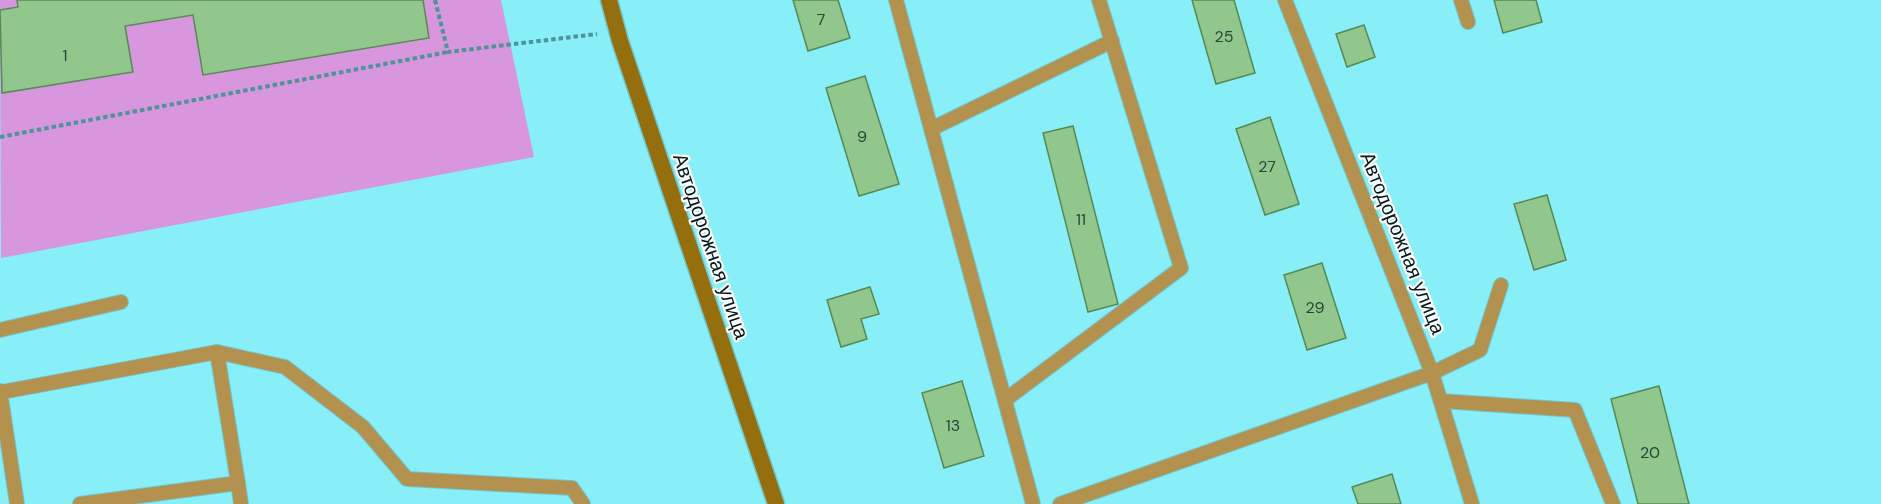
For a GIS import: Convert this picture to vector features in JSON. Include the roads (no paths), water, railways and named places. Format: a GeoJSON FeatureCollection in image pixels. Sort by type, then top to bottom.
{"type":"FeatureCollection","features":[{"type":"Feature","properties":{"kind":"main road","name":"Автодорожная улица"},"geometry":{"type":"LineString","coordinates":[[609,0],[776,504]]}},
{"type":"Feature","properties":{"kind":"lane"},"geometry":{"type":"LineString","coordinates":[[896,0],[1033,504]]}},
{"type":"Feature","properties":{"kind":"lane"},"geometry":{"type":"LineString","coordinates":[[1005,400],[1181,268],[1099,0]]}},
{"type":"Feature","properties":{"kind":"lane","name":"Автодорожная улица"},"geometry":{"type":"LineString","coordinates":[[1285,0],[1432,373],[1472,504]]}},
{"type":"Feature","properties":{"kind":"lane"},"geometry":{"type":"LineString","coordinates":[[1461,0],[1468,22]]}},
{"type":"Feature","properties":{"kind":"lane"},"geometry":{"type":"LineString","coordinates":[[931,129],[1112,40]]}},
{"type":"Feature","properties":{"kind":"lane"},"geometry":{"type":"LineString","coordinates":[[1060,504],[1432,373],[1480,350],[1501,285]]}},
{"type":"Feature","properties":{"kind":"lane"},"geometry":{"type":"LineString","coordinates":[[0,330],[121,302]]}},
{"type":"Feature","properties":{"kind":"lane"},"geometry":{"type":"LineString","coordinates":[[218,352],[241,504]]}},
{"type":"Feature","properties":{"kind":"lane"},"geometry":{"type":"LineString","coordinates":[[17,504],[1,392],[218,352],[285,367],[363,427],[407,479],[572,488],[584,504]]}},
{"type":"Feature","properties":{"kind":"lane"},"geometry":{"type":"LineString","coordinates":[[1440,401],[1575,410],[1613,504]]}},
{"type":"Feature","properties":{"kind":"lane"},"geometry":{"type":"LineString","coordinates":[[80,504],[238,483]]}}]}
